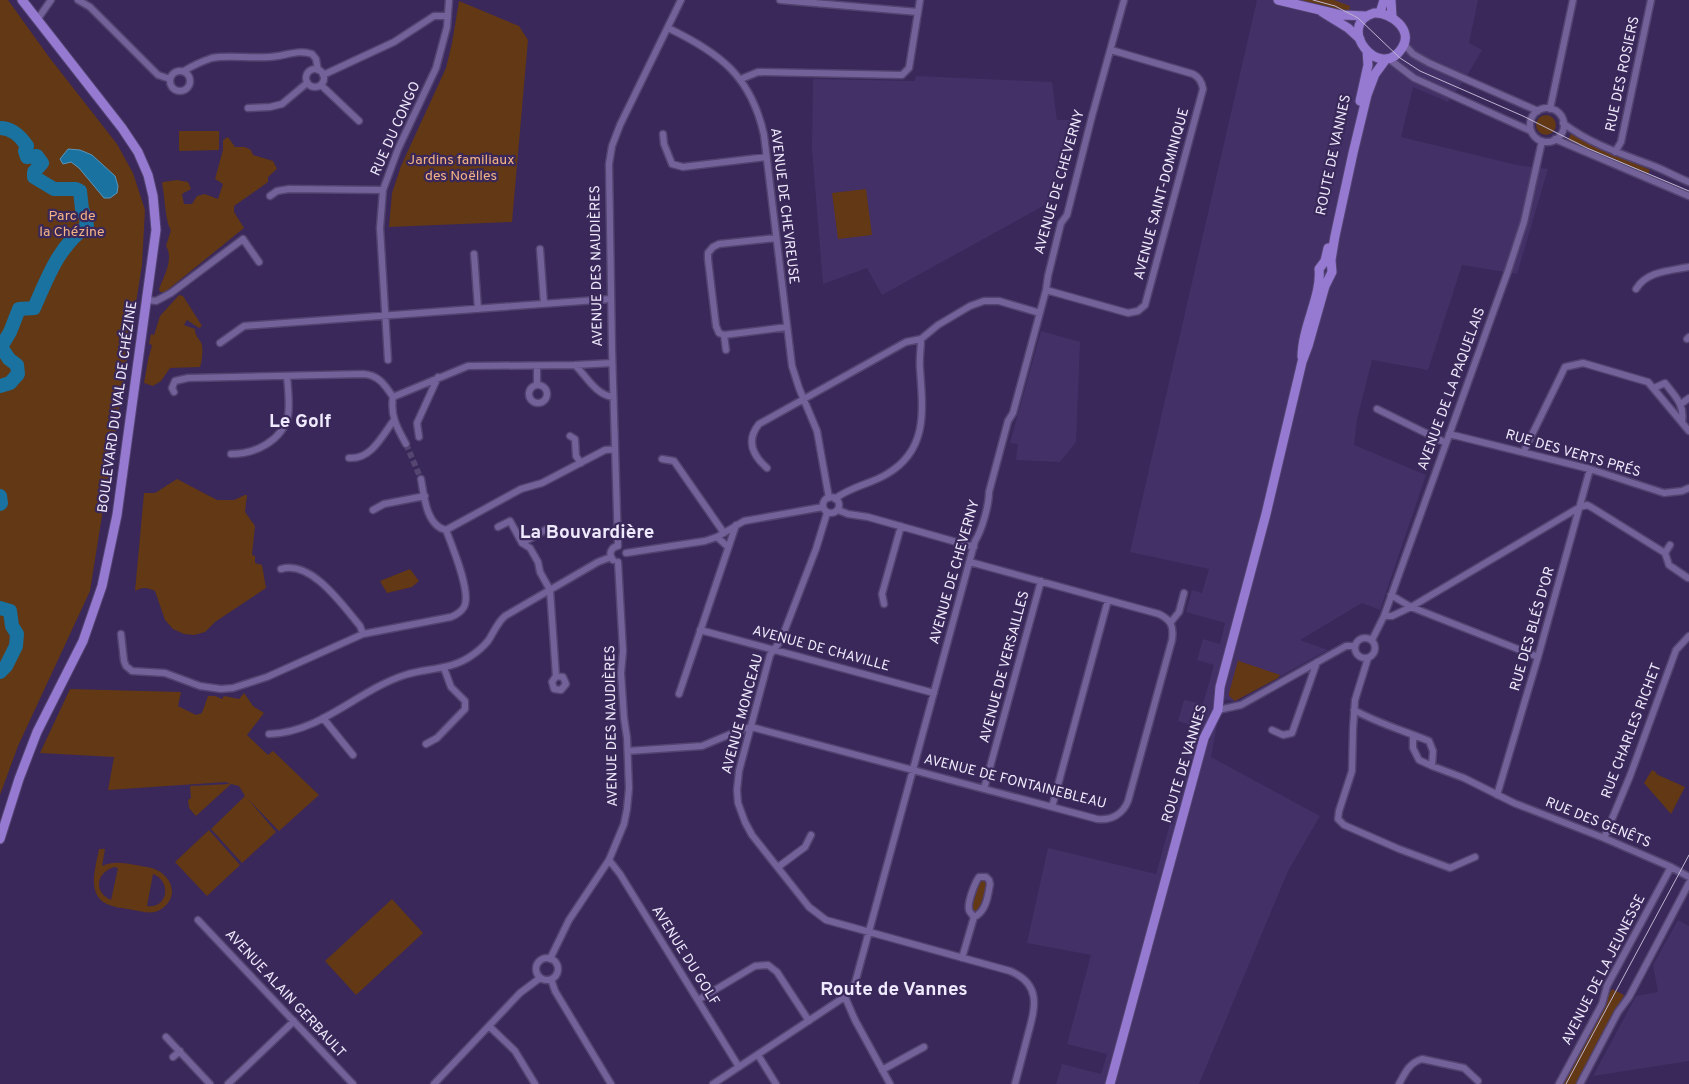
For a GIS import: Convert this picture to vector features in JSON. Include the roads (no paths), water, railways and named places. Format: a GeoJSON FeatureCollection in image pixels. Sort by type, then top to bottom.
{"type":"FeatureCollection","features":[{"type":"Feature","properties":{"kind":"main road","name":"BOULEVARD DU VAL DE CHÉZINE"},"geometry":{"type":"LineString","coordinates":[[0,839],[19,779],[37,732],[83,641],[102,586],[116,515],[147,300],[156,213],[152,189],[138,152],[122,128],[22,0]]}},
{"type":"Feature","properties":{"kind":"main road"},"geometry":{"type":"LineString","coordinates":[[1278,0],[1341,16],[1366,16],[1380,12],[1392,16]]}},
{"type":"Feature","properties":{"kind":"main road"},"geometry":{"type":"LineString","coordinates":[[1380,12],[1384,0]]}},
{"type":"Feature","properties":{"kind":"main road"},"geometry":{"type":"LineString","coordinates":[[1320,11],[1348,28],[1360,39],[1367,51],[1376,58],[1387,59],[1396,55],[1404,44],[1402,29],[1392,16],[1391,0]]}},
{"type":"Feature","properties":{"kind":"main road"},"geometry":{"type":"LineString","coordinates":[[1360,39],[1359,27],[1366,16]]}},
{"type":"Feature","properties":{"kind":"main road","name":"ROUTE DE VANNES"},"geometry":{"type":"LineString","coordinates":[[1326,270],[1368,65],[1367,51]]}},
{"type":"Feature","properties":{"kind":"main road","name":"ROUTE DE VANNES"},"geometry":{"type":"LineString","coordinates":[[1110,1084],[1201,749],[1210,723],[1218,710],[1220,687],[1266,514],[1302,362],[1302,345],[1318,284],[1326,270],[1336,236],[1361,118],[1373,80],[1378,69],[1387,59]]}},
{"type":"Feature","properties":{"kind":"street"},"geometry":{"type":"LineString","coordinates":[[37,20],[51,0]]}},
{"type":"Feature","properties":{"kind":"street"},"geometry":{"type":"LineString","coordinates":[[78,0],[90,7],[158,75],[170,79]]}},
{"type":"Feature","properties":{"kind":"street","name":"RUE DU CONGO"},"geometry":{"type":"LineString","coordinates":[[388,360],[380,228],[383,190],[398,149],[436,68],[442,49],[449,0]]}},
{"type":"Feature","properties":{"kind":"street","name":"AVENUE DES NAUDIÈRES"},"geometry":{"type":"LineString","coordinates":[[618,546],[608,169],[612,146],[620,126],[681,0]]}},
{"type":"Feature","properties":{"kind":"street"},"geometry":{"type":"LineString","coordinates":[[780,0],[918,12]]}},
{"type":"Feature","properties":{"kind":"street"},"geometry":{"type":"LineString","coordinates":[[741,78],[758,72],[902,75],[909,68],[920,0]]}},
{"type":"Feature","properties":{"kind":"street","name":"AVENUE DE CHEVERNY"},"geometry":{"type":"LineString","coordinates":[[713,1084],[845,997],[855,983],[974,547],[989,499],[989,492],[1008,421],[1013,413],[1046,290],[1061,223],[1067,215],[1124,0]]}},
{"type":"Feature","properties":{"kind":"street"},"geometry":{"type":"LineString","coordinates":[[1550,109],[1573,0]]}},
{"type":"Feature","properties":{"kind":"street","name":"RUE DES ROSIERS"},"geometry":{"type":"LineString","coordinates":[[1616,152],[1621,142],[1651,0]]}},
{"type":"Feature","properties":{"kind":"street"},"geometry":{"type":"LineString","coordinates":[[184,71],[188,75],[190,83],[182,91],[178,91],[172,88],[170,79],[173,73],[184,71],[215,58],[276,57],[290,53],[310,53],[316,59],[320,72],[324,80],[321,85],[314,88],[307,83],[305,78],[307,72],[312,69],[320,72],[394,42],[434,16],[448,16]]}},
{"type":"Feature","properties":{"kind":"street","name":"AVENUE DE CHEVREUSE"},"geometry":{"type":"LineString","coordinates":[[668,28],[713,52],[729,66],[741,78],[752,97],[761,120],[792,366],[817,432],[832,498]]}},
{"type":"Feature","properties":{"kind":"street"},"geometry":{"type":"LineString","coordinates":[[1404,44],[1414,54],[1429,63],[1538,111],[1550,109],[1559,114],[1563,123],[1583,137],[1689,182]]}},
{"type":"Feature","properties":{"kind":"street","name":"AVENUE SAINT-DOMINIQUE"},"geometry":{"type":"LineString","coordinates":[[1046,290],[1128,313],[1138,311],[1145,305],[1203,89],[1199,78],[1193,74],[1111,50]]}},
{"type":"Feature","properties":{"kind":"street"},"geometry":{"type":"LineString","coordinates":[[1387,59],[1414,78],[1531,131]]}},
{"type":"Feature","properties":{"kind":"street"},"geometry":{"type":"LineString","coordinates":[[248,108],[270,107],[282,104],[307,83]]}},
{"type":"Feature","properties":{"kind":"street"},"geometry":{"type":"LineString","coordinates":[[321,85],[359,121]]}},
{"type":"Feature","properties":{"kind":"street"},"geometry":{"type":"LineString","coordinates":[[1538,111],[1531,120],[1531,131],[1535,138],[1549,142],[1555,140],[1561,134],[1563,123]]}},
{"type":"Feature","properties":{"kind":"street"},"geometry":{"type":"LineString","coordinates":[[662,134],[672,164],[682,167],[766,157]]}},
{"type":"Feature","properties":{"kind":"street"},"geometry":{"type":"LineString","coordinates":[[1555,140],[1689,196]]}},
{"type":"Feature","properties":{"kind":"street","name":"AVENUE DE LA PAQUELAIS"},"geometry":{"type":"LineString","coordinates":[[1372,640],[1384,616],[1524,222],[1542,141]]}},
{"type":"Feature","properties":{"kind":"street"},"geometry":{"type":"LineString","coordinates":[[270,196],[277,191],[289,189],[383,190]]}},
{"type":"Feature","properties":{"kind":"street"},"geometry":{"type":"LineString","coordinates":[[776,238],[719,244],[708,253],[716,326],[719,332],[724,334],[787,327]]}},
{"type":"Feature","properties":{"kind":"street"},"geometry":{"type":"LineString","coordinates":[[147,300],[156,301],[171,294],[243,239],[259,262]]}},
{"type":"Feature","properties":{"kind":"street"},"geometry":{"type":"LineString","coordinates":[[540,249],[544,304]]}},
{"type":"Feature","properties":{"kind":"street"},"geometry":{"type":"LineString","coordinates":[[474,254],[478,309]]}},
{"type":"Feature","properties":{"kind":"street"},"geometry":{"type":"LineString","coordinates":[[1636,289],[1642,280],[1651,275],[1689,267]]}},
{"type":"Feature","properties":{"kind":"street"},"geometry":{"type":"LineString","coordinates":[[220,343],[244,326],[610,299]]}},
{"type":"Feature","properties":{"kind":"street"},"geometry":{"type":"LineString","coordinates":[[766,468],[760,462],[751,443],[754,430],[759,424],[906,342],[921,339],[938,325],[970,306],[984,301],[999,301],[1040,313]]}},
{"type":"Feature","properties":{"kind":"street"},"geometry":{"type":"LineString","coordinates":[[724,334],[726,350]]}},
{"type":"Feature","properties":{"kind":"street"},"geometry":{"type":"LineString","coordinates":[[825,510],[824,501],[888,474],[912,450],[919,434],[922,414],[919,364],[921,339]]}},
{"type":"Feature","properties":{"kind":"street"},"geometry":{"type":"LineString","coordinates":[[393,397],[468,366],[612,363]]}},
{"type":"Feature","properties":{"kind":"street"},"geometry":{"type":"LineString","coordinates":[[1524,452],[1565,367],[1582,363],[1648,382],[1689,431]]}},
{"type":"Feature","properties":{"kind":"street"},"geometry":{"type":"LineString","coordinates":[[583,374],[593,364]]}},
{"type":"Feature","properties":{"kind":"street"},"geometry":{"type":"LineString","coordinates":[[575,365],[603,394],[613,397]]}},
{"type":"Feature","properties":{"kind":"street"},"geometry":{"type":"LineString","coordinates":[[537,366],[537,385]]}},
{"type":"Feature","properties":{"kind":"street"},"geometry":{"type":"LineString","coordinates":[[174,392],[172,388],[175,381],[179,379],[369,374],[381,380],[393,397],[391,410],[406,444]]}},
{"type":"Feature","properties":{"kind":"street"},"geometry":{"type":"LineString","coordinates":[[231,454],[245,454],[263,446],[275,438],[283,427],[288,414],[287,376]]}},
{"type":"Feature","properties":{"kind":"street"},"geometry":{"type":"LineString","coordinates":[[419,437],[417,429],[420,416],[438,378]]}},
{"type":"Feature","properties":{"kind":"street"},"geometry":{"type":"LineString","coordinates":[[1654,388],[1665,383],[1681,404],[1684,413],[1682,422]]}},
{"type":"Feature","properties":{"kind":"street"},"geometry":{"type":"LineString","coordinates":[[1681,404],[1689,398]]}},
{"type":"Feature","properties":{"kind":"street"},"geometry":{"type":"LineString","coordinates":[[1377,409],[1446,443]]}},
{"type":"Feature","properties":{"kind":"street"},"geometry":{"type":"LineString","coordinates":[[349,458],[356,459],[373,448],[394,420]]}},
{"type":"Feature","properties":{"kind":"street","name":"RUE DES VERTS PRÉS"},"geometry":{"type":"LineString","coordinates":[[1449,434],[1590,469],[1664,493],[1682,492],[1689,488]]}},
{"type":"Feature","properties":{"kind":"street"},"geometry":{"type":"LineString","coordinates":[[570,436],[575,439],[576,456],[581,463]]}},
{"type":"Feature","properties":{"kind":"street"},"geometry":{"type":"LineString","coordinates":[[421,479],[428,510],[435,524],[441,529],[446,530],[521,489],[539,485],[605,450],[615,449]]}},
{"type":"Feature","properties":{"kind":"street"},"geometry":{"type":"LineString","coordinates":[[662,459],[674,461],[724,533]]}},
{"type":"Feature","properties":{"kind":"street","name":"RUE DES BLÉS D'OR"},"geometry":{"type":"LineString","coordinates":[[1497,795],[1538,657],[1590,469]]}},
{"type":"Feature","properties":{"kind":"street"},"geometry":{"type":"LineString","coordinates":[[373,510],[384,504],[425,496]]}},
{"type":"Feature","properties":{"kind":"street"},"geometry":{"type":"LineString","coordinates":[[832,498],[838,504],[838,510]]}},
{"type":"Feature","properties":{"kind":"street"},"geometry":{"type":"LineString","coordinates":[[1384,616],[1392,616],[1411,608],[1580,506],[1587,505],[1591,507],[1666,554]]}},
{"type":"Feature","properties":{"kind":"street"},"geometry":{"type":"LineString","coordinates":[[626,553],[683,546],[717,537],[744,521],[825,510],[834,513],[838,510]]}},
{"type":"Feature","properties":{"kind":"street","name":"AVENUE MONCEAU"},"geometry":{"type":"LineString","coordinates":[[825,510],[816,549],[785,631],[770,655],[738,777],[738,803],[752,835],[809,907],[820,917],[829,922],[869,934],[1015,973],[1027,982],[1035,1000],[1034,1011],[1014,1084]]}},
{"type":"Feature","properties":{"kind":"street"},"geometry":{"type":"LineString","coordinates":[[838,510],[974,547]]}},
{"type":"Feature","properties":{"kind":"street"},"geometry":{"type":"LineString","coordinates":[[498,527],[510,521],[522,543],[530,548],[550,590],[556,676]]}},
{"type":"Feature","properties":{"kind":"street"},"geometry":{"type":"LineString","coordinates":[[679,694],[736,524]]}},
{"type":"Feature","properties":{"kind":"street"},"geometry":{"type":"LineString","coordinates":[[884,604],[882,594],[901,526]]}},
{"type":"Feature","properties":{"kind":"street"},"geometry":{"type":"LineString","coordinates":[[522,543],[547,529]]}},
{"type":"Feature","properties":{"kind":"street"},"geometry":{"type":"LineString","coordinates":[[121,634],[124,661],[126,666],[132,671],[166,673],[200,686],[221,689],[233,688],[267,677],[363,634],[458,614],[464,607],[466,590],[446,530]]}},
{"type":"Feature","properties":{"kind":"street"},"geometry":{"type":"LineString","coordinates":[[717,537],[728,547]]}},
{"type":"Feature","properties":{"kind":"street"},"geometry":{"type":"LineString","coordinates":[[1670,545],[1666,554],[1669,565],[1688,578]]}},
{"type":"Feature","properties":{"kind":"street"},"geometry":{"type":"LineString","coordinates":[[618,546],[626,553],[624,559],[618,562],[614,561],[611,557],[611,550],[618,546]]}},
{"type":"Feature","properties":{"kind":"street"},"geometry":{"type":"LineString","coordinates":[[269,734],[284,734],[323,718],[389,681],[415,672],[444,668],[473,655],[484,645],[496,625],[505,616],[598,562],[611,557]]}},
{"type":"Feature","properties":{"kind":"street","name":"AVENUE DES NAUDIÈRES"},"geometry":{"type":"LineString","coordinates":[[550,959],[569,920],[609,860],[624,824],[628,804],[628,751],[621,673],[623,654],[618,562]]}},
{"type":"Feature","properties":{"kind":"street"},"geometry":{"type":"LineString","coordinates":[[970,562],[1159,614],[1171,622]]}},
{"type":"Feature","properties":{"kind":"street"},"geometry":{"type":"LineString","coordinates":[[281,569],[289,567],[324,583],[360,626],[363,634]]}},
{"type":"Feature","properties":{"kind":"street","name":"AVENUE DE VERSAILLES"},"geometry":{"type":"LineString","coordinates":[[984,789],[1041,581]]}},
{"type":"Feature","properties":{"kind":"street","name":"AVENUE DE FONTAINEBLEAU"},"geometry":{"type":"LineString","coordinates":[[750,727],[1102,820],[1113,818],[1123,811],[1126,806],[1172,640],[1171,622],[1179,612],[1184,593]]}},
{"type":"Feature","properties":{"kind":"street"},"geometry":{"type":"LineString","coordinates":[[1391,595],[1411,608],[1538,657]]}},
{"type":"Feature","properties":{"kind":"street"},"geometry":{"type":"LineString","coordinates":[[1052,807],[1108,600]]}},
{"type":"Feature","properties":{"kind":"street","name":"AVENUE DE CHAVILLE"},"geometry":{"type":"LineString","coordinates":[[700,630],[934,693]]}},
{"type":"Feature","properties":{"kind":"street","name":"RUE CHARLES RICHET"},"geometry":{"type":"LineString","coordinates":[[1604,838],[1630,776],[1676,650],[1689,636]]}},
{"type":"Feature","properties":{"kind":"street"},"geometry":{"type":"LineString","coordinates":[[1218,710],[1241,705],[1346,646],[1355,646],[1362,638],[1372,640],[1376,649],[1373,655],[1368,658],[1357,693],[1354,710],[1352,771],[1338,819],[1344,825],[1399,849],[1450,868],[1475,857]]}},
{"type":"Feature","properties":{"kind":"street"},"geometry":{"type":"LineString","coordinates":[[1355,646],[1358,656],[1368,658]]}},
{"type":"Feature","properties":{"kind":"street"},"geometry":{"type":"LineString","coordinates":[[1272,730],[1283,735],[1292,733],[1317,662]]}},
{"type":"Feature","properties":{"kind":"street"},"geometry":{"type":"LineString","coordinates":[[426,744],[437,738],[465,708],[465,701],[451,687],[444,668]]}},
{"type":"Feature","properties":{"kind":"street"},"geometry":{"type":"LineString","coordinates":[[1354,710],[1429,741],[1433,751],[1432,766],[1419,760],[1413,748],[1413,735]]}},
{"type":"Feature","properties":{"kind":"street"},"geometry":{"type":"LineString","coordinates":[[323,718],[353,755]]}},
{"type":"Feature","properties":{"kind":"street"},"geometry":{"type":"LineString","coordinates":[[628,751],[702,746],[750,727]]}},
{"type":"Feature","properties":{"kind":"street","name":"RUE DES GENÊTS"},"geometry":{"type":"LineString","coordinates":[[1432,766],[1464,778],[1497,795],[1604,838],[1671,867],[1689,877]]}},
{"type":"Feature","properties":{"kind":"street"},"geometry":{"type":"LineString","coordinates":[[778,867],[805,847],[811,835]]}},
{"type":"Feature","properties":{"kind":"street","name":"AVENUE DU GOLF"},"geometry":{"type":"LineString","coordinates":[[609,860],[616,867],[738,1067]]}},
{"type":"Feature","properties":{"kind":"street","name":"AVENUE DE LA JEUNESSE"},"geometry":{"type":"LineString","coordinates":[[1559,1084],[1602,1004],[1607,986],[1671,867]]}},
{"type":"Feature","properties":{"kind":"street"},"geometry":{"type":"LineString","coordinates":[[962,958],[974,917],[984,910],[990,884],[986,877],[979,877],[975,882],[969,906],[970,912],[974,917]]}},
{"type":"Feature","properties":{"kind":"street"},"geometry":{"type":"LineString","coordinates":[[1580,1084],[1618,1012],[1629,997],[1689,882]]}},
{"type":"Feature","properties":{"kind":"street","name":"AVENUE ALAIN GERBAULT"},"geometry":{"type":"LineString","coordinates":[[198,920],[353,1084]]}},
{"type":"Feature","properties":{"kind":"street"},"geometry":{"type":"LineString","coordinates":[[543,959],[550,959],[556,963],[558,969],[556,975],[551,979],[545,980],[540,978],[536,970],[537,964],[543,959]]}},
{"type":"Feature","properties":{"kind":"street"},"geometry":{"type":"LineString","coordinates":[[698,1000],[755,966],[768,965],[777,972],[809,1021]]}},
{"type":"Feature","properties":{"kind":"street"},"geometry":{"type":"LineString","coordinates":[[434,1084],[524,989],[540,978]]}},
{"type":"Feature","properties":{"kind":"street"},"geometry":{"type":"LineString","coordinates":[[551,979],[555,992],[610,1084]]}},
{"type":"Feature","properties":{"kind":"street"},"geometry":{"type":"LineString","coordinates":[[845,997],[855,1020],[890,1084]]}},
{"type":"Feature","properties":{"kind":"street"},"geometry":{"type":"LineString","coordinates":[[228,1084],[294,1021]]}},
{"type":"Feature","properties":{"kind":"street"},"geometry":{"type":"LineString","coordinates":[[489,1026],[515,1051],[535,1084]]}},
{"type":"Feature","properties":{"kind":"street"},"geometry":{"type":"LineString","coordinates":[[166,1037],[210,1084]]}},
{"type":"Feature","properties":{"kind":"street"},"geometry":{"type":"LineString","coordinates":[[882,1070],[924,1047]]}},
{"type":"Feature","properties":{"kind":"street"},"geometry":{"type":"LineString","coordinates":[[173,1057],[180,1051]]}},
{"type":"Feature","properties":{"kind":"street"},"geometry":{"type":"LineString","coordinates":[[758,1055],[776,1084]]}},
{"type":"Feature","properties":{"kind":"street"},"geometry":{"type":"LineString","coordinates":[[1399,1084],[1410,1065],[1422,1059],[1464,1068],[1478,1081]]}},
{"type":"Feature","properties":{"kind":"water"},"geometry":{"type":"Polygon","coordinates":[[[68,149],[80,150],[92,155],[115,176],[118,186],[117,193],[110,198],[104,198],[79,168],[71,162],[63,164],[60,159],[68,149]]]}},
{"type":"Feature","properties":{"kind":"waterway"},"geometry":{"type":"LineString","coordinates":[[0,128],[16,134],[27,146],[25,151],[27,157],[37,156],[42,163],[34,172],[34,177],[54,189],[76,189],[80,191],[82,209],[87,226],[68,243],[61,253],[49,274],[34,308],[19,309],[10,332],[1,347],[9,359],[17,365],[18,374],[10,383],[0,386]]}},
{"type":"Feature","properties":{"kind":"waterway"},"geometry":{"type":"LineString","coordinates":[[0,496],[0,504]]}},
{"type":"Feature","properties":{"kind":"waterway"},"geometry":{"type":"LineString","coordinates":[[0,608],[10,611],[12,626],[17,634],[16,646],[6,666],[0,672]]}},
{"type":"Feature","properties":{"kind":"tunnel"},"geometry":{"type":"LineString","coordinates":[[406,444],[421,479]]}},
{"type":"Feature","properties":{"kind":"tram line"},"geometry":{"type":"LineString","coordinates":[[1313,0],[1335,6],[1358,18],[1400,58],[1420,71],[1523,116],[1587,148],[1689,191]]}},
{"type":"Feature","properties":{"kind":"tram line"},"geometry":{"type":"LineString","coordinates":[[1566,1084],[1689,855]]}},
{"type":"Feature","properties":{"kind":"district","name":"Le Golf"},"geometry":{"type":"Point","coordinates":[300,422]}},
{"type":"Feature","properties":{"kind":"district","name":"La Bouvardière"},"geometry":{"type":"Point","coordinates":[587,533]}},
{"type":"Feature","properties":{"kind":"district","name":"Route de Vannes"},"geometry":{"type":"Point","coordinates":[894,990]}},
{"type":"Feature","properties":{"kind":"park label","name":"Jardins familiaux des Noëlles"},"geometry":{"type":"Point","coordinates":[461,168]}},
{"type":"Feature","properties":{"kind":"park label","name":"Parc de la Chézine"},"geometry":{"type":"Point","coordinates":[72,224]}}]}
